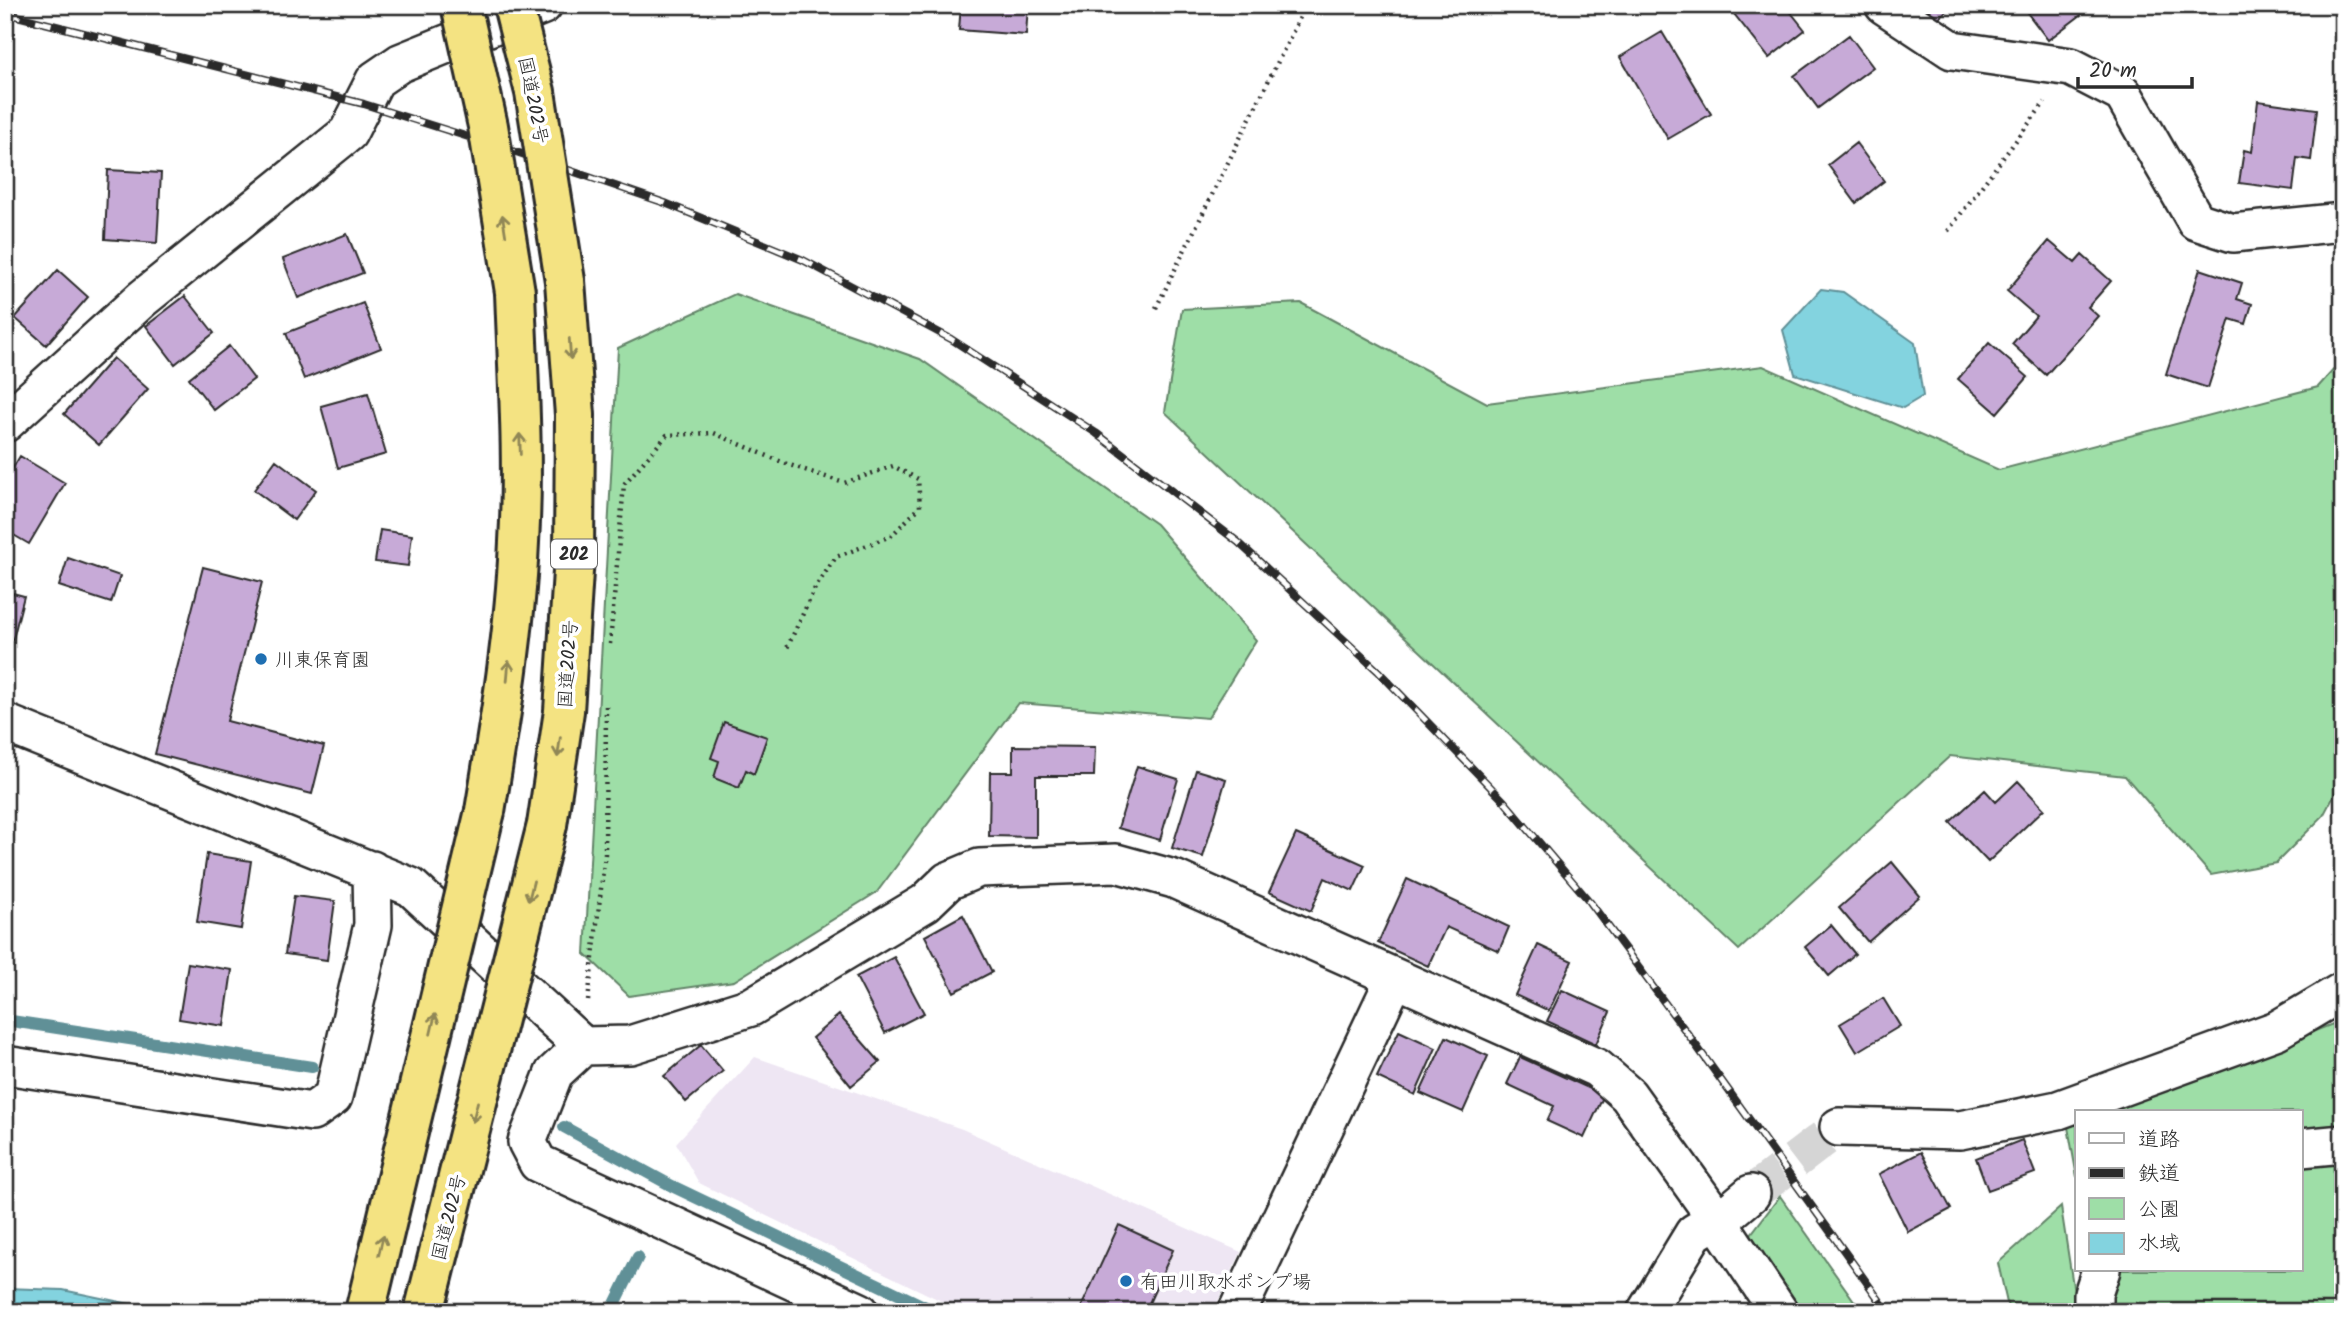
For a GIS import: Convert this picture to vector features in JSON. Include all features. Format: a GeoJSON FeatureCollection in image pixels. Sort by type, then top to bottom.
{"type":"FeatureCollection","features":[{"type":"Feature","properties":{"kind":"highway"},"geometry":{"type":"LineString","coordinates":[[365,1312],[485,811],[507,684],[519,542],[520,451],[515,292],[488,126],[461,5]]}},
{"type":"Feature","properties":{"kind":"highway","name":"国道202号"},"geometry":{"type":"LineString","coordinates":[[424,1312],[547,825],[566,698],[574,556],[575,415],[565,281],[535,92],[513,5]]}},
{"type":"Feature","properties":{"kind":"street"},"geometry":{"type":"LineString","coordinates":[[5,423],[142,299],[348,133],[375,80],[400,63],[543,5]]}},
{"type":"Feature","properties":{"kind":"street"},"geometry":{"type":"LineString","coordinates":[[1884,5],[1952,50],[2071,67],[2123,94],[2196,221],[2233,233],[2343,221]]}},
{"type":"Feature","properties":{"kind":"street"},"geometry":{"type":"LineString","coordinates":[[5,723],[411,887],[583,1046]]}},
{"type":"Feature","properties":{"kind":"street"},"geometry":{"type":"LineString","coordinates":[[860,1312],[538,1163],[527,1142],[554,1073],[583,1046],[630,1045],[751,1007],[925,903],[948,881],[979,868],[1116,863],[1174,879],[1597,1068],[1628,1095],[1779,1312]]}},
{"type":"Feature","properties":{"kind":"street"},"geometry":{"type":"LineString","coordinates":[[5,1065],[312,1112],[333,1097],[373,925],[372,870]]}},
{"type":"Feature","properties":{"kind":"street"},"geometry":{"type":"LineString","coordinates":[[1237,1312],[1395,978]]}},
{"type":"Feature","properties":{"kind":"street"},"geometry":{"type":"LineString","coordinates":[[1839,1127],[1961,1130],[2058,1110],[2277,1030],[2343,991]]}},
{"type":"Feature","properties":{"kind":"street"},"geometry":{"type":"LineString","coordinates":[[2302,1148],[2343,1144]]}},
{"type":"Feature","properties":{"kind":"street"},"geometry":{"type":"LineString","coordinates":[[1646,1312],[1694,1233],[1732,1210],[1751,1194]]}},
{"type":"Feature","properties":{"kind":"street"},"geometry":{"type":"LineString","coordinates":[[2093,1312],[2093,1294],[2100,1272]]}},
{"type":"Feature","properties":{"kind":"path"},"geometry":{"type":"LineString","coordinates":[[1156,308],[1306,5]]}},
{"type":"Feature","properties":{"kind":"path"},"geometry":{"type":"LineString","coordinates":[[1948,231],[2071,67]]}},
{"type":"Feature","properties":{"kind":"path"},"geometry":{"type":"LineString","coordinates":[[610,649],[624,484],[667,435],[714,433],[784,463],[844,484],[893,466],[918,479],[920,507],[891,536],[836,557],[815,588],[787,648]]}},
{"type":"Feature","properties":{"kind":"path"},"geometry":{"type":"LineString","coordinates":[[566,698],[606,690],[606,854],[583,1046]]}},
{"type":"Feature","properties":{"kind":"shaded area"},"geometry":{"type":"Polygon","coordinates":[[[755,1057],[962,1129],[1241,1252],[1213,1312],[964,1312],[699,1183],[676,1143],[755,1057]]]}},
{"type":"Feature","properties":{"kind":"green space"},"geometry":{"type":"Polygon","coordinates":[[[735,294],[920,359],[1156,524],[1256,640],[1208,718],[1018,703],[877,892],[734,981],[629,996],[585,954],[618,348],[735,294]]]}},
{"type":"Feature","properties":{"kind":"green space"},"geometry":{"type":"Polygon","coordinates":[[[1301,303],[1487,403],[1763,366],[1999,470],[2318,387],[2343,359],[2343,778],[2323,816],[2276,863],[2211,875],[2125,776],[1950,756],[1739,950],[1165,412],[1182,309],[1301,303]]]}},
{"type":"Feature","properties":{"kind":"green space"},"geometry":{"type":"Polygon","coordinates":[[[2343,1020],[2343,1312],[2102,1312],[2093,1272],[2302,1272],[2302,1110],[2112,1110],[2343,1020]]]}},
{"type":"Feature","properties":{"kind":"green space"},"geometry":{"type":"Polygon","coordinates":[[[2075,1125],[2075,1166],[2068,1127],[2075,1125]]]}},
{"type":"Feature","properties":{"kind":"green space"},"geometry":{"type":"Polygon","coordinates":[[[1780,1196],[1862,1312],[1803,1312],[1748,1238],[1780,1196]]]}},
{"type":"Feature","properties":{"kind":"green space"},"geometry":{"type":"Polygon","coordinates":[[[2061,1207],[2077,1312],[2009,1312],[1998,1263],[2061,1207]]]}},
{"type":"Feature","properties":{"kind":"water"},"geometry":{"type":"Polygon","coordinates":[[[1821,289],[1843,292],[1915,343],[1923,396],[1903,408],[1795,374],[1783,330],[1821,289]]]}},
{"type":"Feature","properties":{"kind":"water"},"geometry":{"type":"Polygon","coordinates":[[[5,1288],[63,1290],[168,1312],[5,1312],[5,1288]]]}},
{"type":"Feature","properties":{"kind":"building"},"geometry":{"type":"Polygon","coordinates":[[[961,5],[1028,5],[1026,35],[959,30],[961,5]]]}},
{"type":"Feature","properties":{"kind":"building"},"geometry":{"type":"Polygon","coordinates":[[[1727,5],[1785,5],[1805,30],[1769,58],[1727,5]]]}},
{"type":"Feature","properties":{"kind":"building"},"geometry":{"type":"Polygon","coordinates":[[[1923,5],[1952,5],[1938,19],[1923,5]]]}},
{"type":"Feature","properties":{"kind":"building"},"geometry":{"type":"Polygon","coordinates":[[[2032,5],[2094,5],[2048,40],[2025,10],[2032,5]]]}},
{"type":"Feature","properties":{"kind":"building"},"geometry":{"type":"Polygon","coordinates":[[[1662,32],[1711,114],[1668,139],[1620,57],[1662,32]]]}},
{"type":"Feature","properties":{"kind":"building"},"geometry":{"type":"Polygon","coordinates":[[[1849,35],[1873,67],[1818,108],[1794,76],[1849,35]]]}},
{"type":"Feature","properties":{"kind":"building"},"geometry":{"type":"Polygon","coordinates":[[[2258,101],[2317,109],[2311,160],[2297,158],[2293,190],[2239,183],[2244,150],[2252,152],[2258,101]]]}},
{"type":"Feature","properties":{"kind":"building"},"geometry":{"type":"Polygon","coordinates":[[[1856,143],[1884,181],[1856,203],[1828,165],[1856,143]]]}},
{"type":"Feature","properties":{"kind":"building"},"geometry":{"type":"Polygon","coordinates":[[[108,170],[161,173],[157,243],[105,239],[108,170]]]}},
{"type":"Feature","properties":{"kind":"building"},"geometry":{"type":"Polygon","coordinates":[[[347,234],[363,273],[298,298],[283,259],[347,234]]]}},
{"type":"Feature","properties":{"kind":"building"},"geometry":{"type":"Polygon","coordinates":[[[2049,241],[2075,263],[2082,255],[2111,281],[2088,307],[2098,316],[2046,375],[2012,344],[2036,316],[2007,291],[2049,241]]]}},
{"type":"Feature","properties":{"kind":"building"},"geometry":{"type":"Polygon","coordinates":[[[2200,269],[2242,283],[2237,299],[2252,304],[2246,324],[2230,319],[2208,388],[2166,374],[2200,269]]]}},
{"type":"Feature","properties":{"kind":"building"},"geometry":{"type":"Polygon","coordinates":[[[58,270],[88,297],[46,345],[15,318],[58,270]]]}},
{"type":"Feature","properties":{"kind":"building"},"geometry":{"type":"Polygon","coordinates":[[[185,296],[214,333],[175,364],[146,326],[185,296]]]}},
{"type":"Feature","properties":{"kind":"building"},"geometry":{"type":"Polygon","coordinates":[[[363,303],[381,348],[304,379],[286,333],[363,303]]]}},
{"type":"Feature","properties":{"kind":"building"},"geometry":{"type":"Polygon","coordinates":[[[1989,343],[2028,377],[1997,413],[1958,379],[1989,343]]]}},
{"type":"Feature","properties":{"kind":"building"},"geometry":{"type":"Polygon","coordinates":[[[229,346],[254,379],[214,410],[189,378],[229,346]]]}},
{"type":"Feature","properties":{"kind":"building"},"geometry":{"type":"Polygon","coordinates":[[[113,358],[148,389],[99,445],[64,414],[113,358]]]}},
{"type":"Feature","properties":{"kind":"building"},"geometry":{"type":"Polygon","coordinates":[[[368,393],[386,454],[338,468],[321,406],[368,393]]]}},
{"type":"Feature","properties":{"kind":"building"},"geometry":{"type":"Polygon","coordinates":[[[20,456],[65,483],[29,544],[5,530],[5,481],[20,456]]]}},
{"type":"Feature","properties":{"kind":"building"},"geometry":{"type":"Polygon","coordinates":[[[276,460],[316,490],[294,520],[254,490],[276,460]]]}},
{"type":"Feature","properties":{"kind":"building"},"geometry":{"type":"Polygon","coordinates":[[[380,530],[412,535],[408,566],[375,562],[380,530]]]}},
{"type":"Feature","properties":{"kind":"building"},"geometry":{"type":"Polygon","coordinates":[[[68,558],[120,576],[111,603],[59,586],[68,558]]]}},
{"type":"Feature","properties":{"kind":"building"},"geometry":{"type":"Polygon","coordinates":[[[203,567],[262,582],[227,721],[324,746],[312,794],[155,754],[203,567]]]}},
{"type":"Feature","properties":{"kind":"building"},"geometry":{"type":"Polygon","coordinates":[[[5,591],[24,596],[6,666],[5,665],[5,591]]]}},
{"type":"Feature","properties":{"kind":"building"},"geometry":{"type":"Polygon","coordinates":[[[724,722],[767,737],[754,774],[746,770],[739,788],[714,778],[719,761],[711,758],[724,722]]]}},
{"type":"Feature","properties":{"kind":"building"},"geometry":{"type":"Polygon","coordinates":[[[1013,746],[1095,747],[1094,776],[1036,776],[1036,837],[989,836],[990,772],[1013,772],[1013,746]]]}},
{"type":"Feature","properties":{"kind":"building"},"geometry":{"type":"Polygon","coordinates":[[[1137,766],[1178,779],[1160,840],[1118,828],[1137,766]]]}},
{"type":"Feature","properties":{"kind":"building"},"geometry":{"type":"Polygon","coordinates":[[[1196,770],[1226,779],[1203,857],[1172,848],[1196,770]]]}},
{"type":"Feature","properties":{"kind":"building"},"geometry":{"type":"Polygon","coordinates":[[[2018,781],[2044,809],[1988,862],[1950,822],[1985,790],[1996,802],[2018,781]]]}},
{"type":"Feature","properties":{"kind":"building"},"geometry":{"type":"Polygon","coordinates":[[[1296,834],[1365,865],[1353,891],[1325,878],[1311,911],[1269,892],[1296,834]]]}},
{"type":"Feature","properties":{"kind":"building"},"geometry":{"type":"Polygon","coordinates":[[[207,854],[251,861],[241,929],[197,922],[207,854]]]}},
{"type":"Feature","properties":{"kind":"building"},"geometry":{"type":"Polygon","coordinates":[[[1892,862],[1920,896],[1868,942],[1839,908],[1892,862]]]}},
{"type":"Feature","properties":{"kind":"building"},"geometry":{"type":"Polygon","coordinates":[[[1407,879],[1509,927],[1499,951],[1446,927],[1428,966],[1378,943],[1407,879]]]}},
{"type":"Feature","properties":{"kind":"building"},"geometry":{"type":"Polygon","coordinates":[[[294,896],[335,901],[327,960],[285,954],[294,896]]]}},
{"type":"Feature","properties":{"kind":"building"},"geometry":{"type":"Polygon","coordinates":[[[963,915],[992,972],[954,992],[925,936],[963,915]]]}},
{"type":"Feature","properties":{"kind":"building"},"geometry":{"type":"Polygon","coordinates":[[[1831,925],[1855,954],[1829,976],[1805,947],[1831,925]]]}},
{"type":"Feature","properties":{"kind":"building"},"geometry":{"type":"Polygon","coordinates":[[[1538,945],[1572,961],[1549,1011],[1515,995],[1538,945]]]}},
{"type":"Feature","properties":{"kind":"building"},"geometry":{"type":"Polygon","coordinates":[[[894,957],[924,1013],[885,1033],[856,977],[894,957]]]}},
{"type":"Feature","properties":{"kind":"building"},"geometry":{"type":"Polygon","coordinates":[[[188,963],[232,970],[224,1026],[179,1019],[188,963]]]}},
{"type":"Feature","properties":{"kind":"building"},"geometry":{"type":"Polygon","coordinates":[[[1562,990],[1610,1012],[1596,1044],[1547,1021],[1562,990]]]}},
{"type":"Feature","properties":{"kind":"building"},"geometry":{"type":"Polygon","coordinates":[[[1883,998],[1900,1026],[1857,1052],[1840,1024],[1883,998]]]}},
{"type":"Feature","properties":{"kind":"building"},"geometry":{"type":"Polygon","coordinates":[[[839,1015],[880,1062],[851,1086],[812,1038],[839,1015]]]}},
{"type":"Feature","properties":{"kind":"building"},"geometry":{"type":"Polygon","coordinates":[[[1399,1031],[1436,1048],[1415,1095],[1377,1077],[1399,1031]]]}},
{"type":"Feature","properties":{"kind":"building"},"geometry":{"type":"Polygon","coordinates":[[[1446,1037],[1488,1056],[1463,1112],[1420,1093],[1446,1037]]]}},
{"type":"Feature","properties":{"kind":"building"},"geometry":{"type":"Polygon","coordinates":[[[701,1045],[723,1071],[686,1102],[664,1076],[701,1045]]]}},
{"type":"Feature","properties":{"kind":"building"},"geometry":{"type":"Polygon","coordinates":[[[1520,1057],[1604,1095],[1584,1138],[1547,1121],[1554,1106],[1507,1084],[1520,1057]]]}},
{"type":"Feature","properties":{"kind":"building"},"geometry":{"type":"Polygon","coordinates":[[[2022,1140],[2035,1173],[1988,1190],[1976,1158],[2022,1140]]]}},
{"type":"Feature","properties":{"kind":"building"},"geometry":{"type":"Polygon","coordinates":[[[1921,1152],[1951,1209],[1908,1232],[1879,1174],[1921,1152]]]}},
{"type":"Feature","properties":{"kind":"building","name":"有田川取水ポンプ場"},"geometry":{"type":"Polygon","coordinates":[[[1119,1225],[1173,1250],[1145,1312],[1079,1312],[1119,1225]]]}},
{"type":"Feature","properties":{"kind":"waterway"},"geometry":{"type":"LineString","coordinates":[[5,1020],[312,1067]]}},
{"type":"Feature","properties":{"kind":"waterway"},"geometry":{"type":"LineString","coordinates":[[564,1127],[672,1186],[936,1312]]}},
{"type":"Feature","properties":{"kind":"waterway"},"geometry":{"type":"LineString","coordinates":[[611,1312],[638,1257]]}},
{"type":"Feature","properties":{"kind":"tunnel"},"geometry":{"type":"LineString","coordinates":[[1751,1194],[1839,1127]]}},
{"type":"Feature","properties":{"kind":"railway"},"geometry":{"type":"LineString","coordinates":[[5,13],[364,104],[665,203],[803,260],[951,339],[1096,433],[1238,542],[1378,671],[1504,801],[1590,902],[1888,1312]]}},
{"type":"Feature","properties":{"kind":"place","name":"川東保育園"},"geometry":{"type":"Point","coordinates":[261,659]}},
{"type":"Feature","properties":{"kind":"place","name":"有田川取水ポンプ場"},"geometry":{"type":"Point","coordinates":[1126,1281]}}]}
